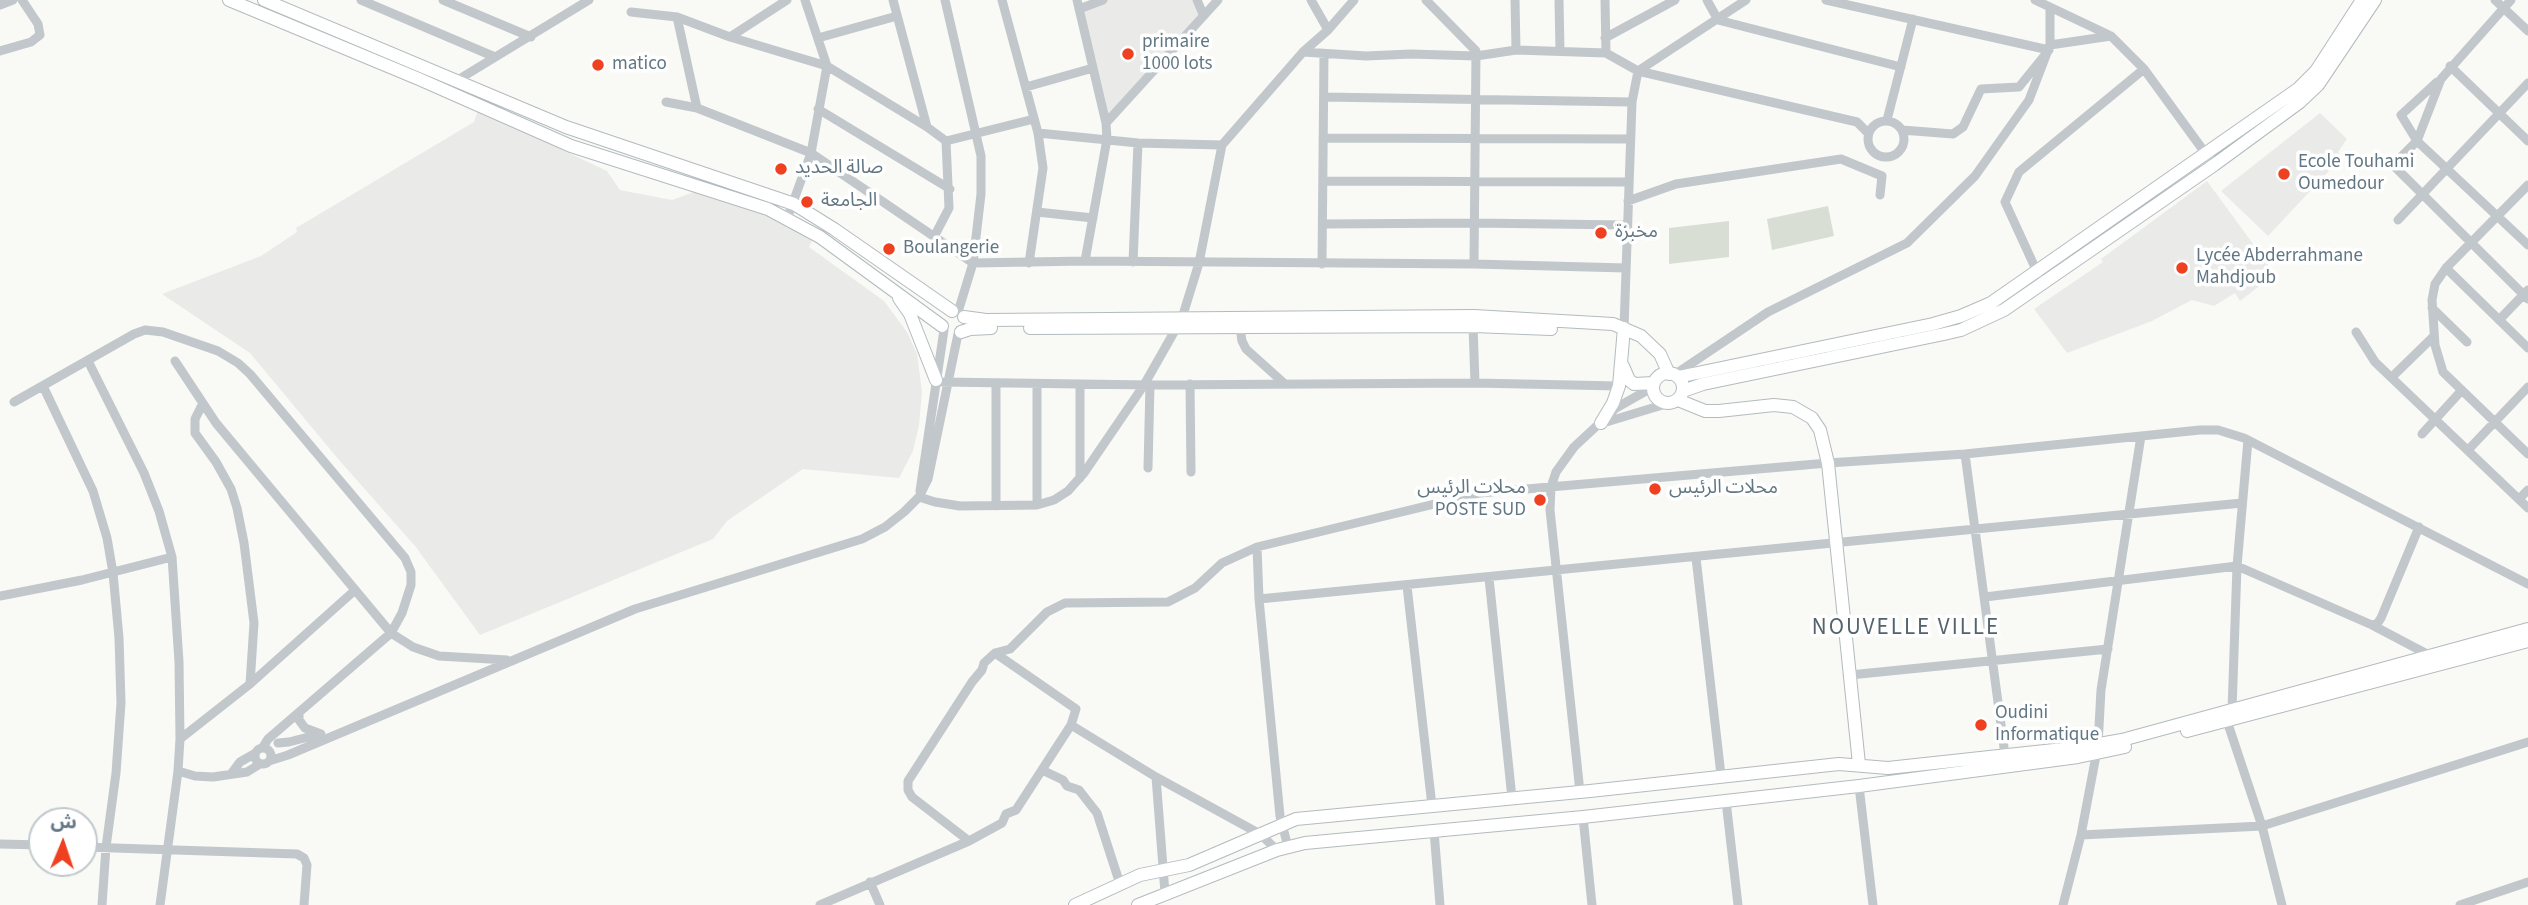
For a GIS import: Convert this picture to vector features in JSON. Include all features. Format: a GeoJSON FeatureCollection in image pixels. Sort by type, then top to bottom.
{"type":"FeatureCollection","features":[{"type":"Feature","properties":{"kind":"street"},"geometry":{"type":"LineString","coordinates":[[0,5],[13,0]]}},
{"type":"Feature","properties":{"kind":"street"},"geometry":{"type":"LineString","coordinates":[[0,51],[32,42],[40,35],[40,27],[22,0]]}},
{"type":"Feature","properties":{"kind":"street"},"geometry":{"type":"LineString","coordinates":[[229,0],[444,89],[571,146],[750,202],[787,219],[830,244],[950,334],[985,328],[1474,316],[1616,324],[1641,336],[1660,354],[1674,375],[1676,398]]}},
{"type":"Feature","properties":{"kind":"street"},"geometry":{"type":"LineString","coordinates":[[264,0],[566,127],[794,204],[958,313],[977,320],[1179,323],[1240,328],[1474,326],[1614,331],[1624,328]]}},
{"type":"Feature","properties":{"kind":"street"},"geometry":{"type":"LineString","coordinates":[[361,0],[495,57]]}},
{"type":"Feature","properties":{"kind":"street"},"geometry":{"type":"LineString","coordinates":[[443,0],[530,37]]}},
{"type":"Feature","properties":{"kind":"street"},"geometry":{"type":"LineString","coordinates":[[444,89],[589,0]]}},
{"type":"Feature","properties":{"kind":"street"},"geometry":{"type":"LineString","coordinates":[[730,37],[787,0]]}},
{"type":"Feature","properties":{"kind":"street"},"geometry":{"type":"LineString","coordinates":[[787,219],[811,153],[827,66],[805,0]]}},
{"type":"Feature","properties":{"kind":"street"},"geometry":{"type":"LineString","coordinates":[[893,0],[927,127]]}},
{"type":"Feature","properties":{"kind":"street"},"geometry":{"type":"LineString","coordinates":[[266,756],[325,736],[657,602],[862,539],[896,519],[919,496],[942,382],[959,333],[965,325],[958,313],[973,263],[982,174],[978,133],[945,0]]}},
{"type":"Feature","properties":{"kind":"street"},"geometry":{"type":"LineString","coordinates":[[1002,0],[1038,132],[1044,168],[1030,264]]}},
{"type":"Feature","properties":{"kind":"street"},"geometry":{"type":"LineString","coordinates":[[1085,261],[1107,139],[1106,123],[1078,5],[1103,0]]}},
{"type":"Feature","properties":{"kind":"street"},"geometry":{"type":"LineString","coordinates":[[1197,0],[1203,14]]}},
{"type":"Feature","properties":{"kind":"street"},"geometry":{"type":"LineString","coordinates":[[1106,123],[1218,0]]}},
{"type":"Feature","properties":{"kind":"street"},"geometry":{"type":"LineString","coordinates":[[1311,0],[1328,30]]}},
{"type":"Feature","properties":{"kind":"street"},"geometry":{"type":"LineString","coordinates":[[919,496],[946,504],[1037,505],[1054,500],[1068,491],[1080,478],[1147,385],[1179,323],[1199,263],[1222,145],[1303,52],[1328,30],[1354,0]]}},
{"type":"Feature","properties":{"kind":"street"},"geometry":{"type":"LineString","coordinates":[[1426,0],[1476,51],[1474,264]]}},
{"type":"Feature","properties":{"kind":"street"},"geometry":{"type":"LineString","coordinates":[[1515,0],[1516,50]]}},
{"type":"Feature","properties":{"kind":"street"},"geometry":{"type":"LineString","coordinates":[[1559,0],[1560,51]]}},
{"type":"Feature","properties":{"kind":"street"},"geometry":{"type":"LineString","coordinates":[[1605,0],[1606,53]]}},
{"type":"Feature","properties":{"kind":"street"},"geometry":{"type":"LineString","coordinates":[[1648,0],[1648,13]]}},
{"type":"Feature","properties":{"kind":"street"},"geometry":{"type":"LineString","coordinates":[[1605,38],[1675,0]]}},
{"type":"Feature","properties":{"kind":"street"},"geometry":{"type":"LineString","coordinates":[[1707,0],[1718,20],[1901,66]]}},
{"type":"Feature","properties":{"kind":"street"},"geometry":{"type":"LineString","coordinates":[[1601,423],[1619,386],[1622,362],[1632,102],[1638,71],[1746,0]]}},
{"type":"Feature","properties":{"kind":"street"},"geometry":{"type":"LineString","coordinates":[[1826,0],[2049,47],[2110,36]]}},
{"type":"Feature","properties":{"kind":"street"},"geometry":{"type":"LineString","coordinates":[[2035,0],[2110,36],[2144,69],[2214,165]]}},
{"type":"Feature","properties":{"kind":"street"},"geometry":{"type":"LineString","coordinates":[[1592,905],[1581,817],[1591,804],[1580,792],[1550,510],[1551,487],[1564,458],[1625,402],[1654,385],[1663,374],[1674,375],[1961,316],[1991,303],[2304,84],[2316,71],[2362,0]]}},
{"type":"Feature","properties":{"kind":"street"},"geometry":{"type":"LineString","coordinates":[[1601,423],[1676,398],[1703,384],[1961,330],[2004,310],[2214,165],[2310,94],[2375,0]]}},
{"type":"Feature","properties":{"kind":"street"},"geometry":{"type":"LineString","coordinates":[[2495,0],[2528,31]]}},
{"type":"Feature","properties":{"kind":"street"},"geometry":{"type":"LineString","coordinates":[[2511,0],[2441,79],[2401,115],[2417,141],[2528,245]]}},
{"type":"Feature","properties":{"kind":"street"},"geometry":{"type":"LineString","coordinates":[[1674,375],[1768,312],[1907,243],[1975,176],[2029,100],[2049,47],[2050,9]]}},
{"type":"Feature","properties":{"kind":"street"},"geometry":{"type":"LineString","coordinates":[[631,12],[677,17],[730,37],[827,66],[946,141],[949,208],[933,237]]}},
{"type":"Feature","properties":{"kind":"street"},"geometry":{"type":"LineString","coordinates":[[818,38],[897,16]]}},
{"type":"Feature","properties":{"kind":"street"},"geometry":{"type":"LineString","coordinates":[[677,17],[697,108]]}},
{"type":"Feature","properties":{"kind":"street"},"geometry":{"type":"LineString","coordinates":[[1886,120],[1913,19]]}},
{"type":"Feature","properties":{"kind":"street"},"geometry":{"type":"LineString","coordinates":[[1902,130],[1953,134],[1963,127],[1981,89],[2019,87],[2049,47]]}},
{"type":"Feature","properties":{"kind":"street"},"geometry":{"type":"LineString","coordinates":[[1303,52],[1366,56],[1476,56],[1516,50],[1606,53],[1638,71],[1857,122],[1868,133],[1869,145],[1878,155],[1890,156],[1900,149],[1904,136],[1902,130],[1886,120],[1875,124],[1868,133]]}},
{"type":"Feature","properties":{"kind":"street"},"geometry":{"type":"LineString","coordinates":[[1322,264],[1324,54]]}},
{"type":"Feature","properties":{"kind":"street"},"geometry":{"type":"LineString","coordinates":[[2450,66],[2528,141]]}},
{"type":"Feature","properties":{"kind":"street"},"geometry":{"type":"LineString","coordinates":[[1026,87],[1093,68]]}},
{"type":"Feature","properties":{"kind":"street"},"geometry":{"type":"LineString","coordinates":[[2043,285],[2005,202],[2019,172],[2144,69]]}},
{"type":"Feature","properties":{"kind":"street"},"geometry":{"type":"LineString","coordinates":[[2441,79],[2417,141],[2393,165],[2527,295],[2499,320]]}},
{"type":"Feature","properties":{"kind":"street"},"geometry":{"type":"LineString","coordinates":[[2398,219],[2528,83]]}},
{"type":"Feature","properties":{"kind":"street"},"geometry":{"type":"LineString","coordinates":[[1324,97],[1632,102]]}},
{"type":"Feature","properties":{"kind":"street"},"geometry":{"type":"LineString","coordinates":[[666,102],[697,108],[811,153],[973,263],[1085,261],[1626,268]]}},
{"type":"Feature","properties":{"kind":"street"},"geometry":{"type":"LineString","coordinates":[[818,109],[950,190]]}},
{"type":"Feature","properties":{"kind":"street"},"geometry":{"type":"LineString","coordinates":[[946,141],[1034,119]]}},
{"type":"Feature","properties":{"kind":"street"},"geometry":{"type":"LineString","coordinates":[[1038,132],[1138,143],[1222,145]]}},
{"type":"Feature","properties":{"kind":"street"},"geometry":{"type":"LineString","coordinates":[[1324,138],[1630,139]]}},
{"type":"Feature","properties":{"kind":"street"},"geometry":{"type":"LineString","coordinates":[[1133,262],[1138,143]]}},
{"type":"Feature","properties":{"kind":"street"},"geometry":{"type":"LineString","coordinates":[[1863,167],[1878,155]]}},
{"type":"Feature","properties":{"kind":"street"},"geometry":{"type":"LineString","coordinates":[[1628,201],[1676,184],[1841,159],[1882,176],[1880,195]]}},
{"type":"Feature","properties":{"kind":"street"},"geometry":{"type":"LineString","coordinates":[[1323,181],[1629,182]]}},
{"type":"Feature","properties":{"kind":"street"},"geometry":{"type":"LineString","coordinates":[[2528,185],[2446,268],[2435,284],[2432,308],[2434,336],[2443,372],[2528,454]]}},
{"type":"Feature","properties":{"kind":"street"},"geometry":{"type":"LineString","coordinates":[[1037,212],[1093,218]]}},
{"type":"Feature","properties":{"kind":"street"},"geometry":{"type":"LineString","coordinates":[[1323,224],[1627,225]]}},
{"type":"Feature","properties":{"kind":"street"},"geometry":{"type":"LineString","coordinates":[[2446,268],[2528,348]]}},
{"type":"Feature","properties":{"kind":"street"},"geometry":{"type":"LineString","coordinates":[[893,289],[910,314],[942,382]]}},
{"type":"Feature","properties":{"kind":"street"},"geometry":{"type":"LineString","coordinates":[[2432,308],[2467,342]]}},
{"type":"Feature","properties":{"kind":"street"},"geometry":{"type":"LineString","coordinates":[[942,382],[945,315],[958,313]]}},
{"type":"Feature","properties":{"kind":"street"},"geometry":{"type":"LineString","coordinates":[[1474,326],[1475,383]]}},
{"type":"Feature","properties":{"kind":"street"},"geometry":{"type":"LineString","coordinates":[[1240,328],[1246,349],[1285,384]]}},
{"type":"Feature","properties":{"kind":"street"},"geometry":{"type":"LineString","coordinates":[[14,402],[134,334],[151,330],[218,351],[244,369],[408,562],[412,577],[409,594],[391,633],[267,740],[266,756]]}},
{"type":"Feature","properties":{"kind":"street"},"geometry":{"type":"LineString","coordinates":[[2356,331],[2375,362],[2528,508]]}},
{"type":"Feature","properties":{"kind":"street"},"geometry":{"type":"LineString","coordinates":[[2392,377],[2434,336]]}},
{"type":"Feature","properties":{"kind":"street"},"geometry":{"type":"LineString","coordinates":[[88,360],[144,473],[172,557],[179,662],[180,739],[160,905]]}},
{"type":"Feature","properties":{"kind":"street"},"geometry":{"type":"LineString","coordinates":[[175,361],[202,405],[391,633],[413,647],[439,656],[512,660]]}},
{"type":"Feature","properties":{"kind":"street"},"geometry":{"type":"LineString","coordinates":[[1622,362],[1629,380],[1634,384],[1654,385]]}},
{"type":"Feature","properties":{"kind":"street"},"geometry":{"type":"LineString","coordinates":[[942,382],[1147,385],[1475,383],[1619,386]]}},
{"type":"Feature","properties":{"kind":"street"},"geometry":{"type":"LineString","coordinates":[[996,384],[996,506]]}},
{"type":"Feature","properties":{"kind":"street"},"geometry":{"type":"LineString","coordinates":[[1037,384],[1037,505]]}},
{"type":"Feature","properties":{"kind":"street"},"geometry":{"type":"LineString","coordinates":[[1080,384],[1080,478]]}},
{"type":"Feature","properties":{"kind":"street"},"geometry":{"type":"LineString","coordinates":[[1191,384],[1191,472]]}},
{"type":"Feature","properties":{"kind":"street"},"geometry":{"type":"LineString","coordinates":[[1147,385],[1148,468]]}},
{"type":"Feature","properties":{"kind":"street"},"geometry":{"type":"LineString","coordinates":[[1654,385],[1657,398],[1676,398],[1705,411],[1774,405],[1803,411],[1820,430],[1828,463],[1859,765],[1868,775],[1857,786]]}},
{"type":"Feature","properties":{"kind":"street"},"geometry":{"type":"LineString","coordinates":[[43,386],[93,491],[107,538],[113,573],[121,703],[102,905]]}},
{"type":"Feature","properties":{"kind":"street"},"geometry":{"type":"LineString","coordinates":[[2468,450],[2528,387]]}},
{"type":"Feature","properties":{"kind":"street"},"geometry":{"type":"LineString","coordinates":[[2422,433],[2462,390]]}},
{"type":"Feature","properties":{"kind":"street"},"geometry":{"type":"LineString","coordinates":[[202,405],[195,419],[195,433],[227,480],[239,517],[254,622],[250,684]]}},
{"type":"Feature","properties":{"kind":"street"},"geometry":{"type":"LineString","coordinates":[[969,841],[912,797],[908,790],[908,781],[982,670],[984,663],[995,653],[1010,649],[1055,606],[1065,603],[1168,602],[1195,588],[1222,563],[1257,547],[1480,493],[1965,454],[2218,430],[2248,440],[2528,584]]}},
{"type":"Feature","properties":{"kind":"street"},"geometry":{"type":"LineString","coordinates":[[2063,905],[2081,835],[2096,750],[2101,690],[2141,436]]}},
{"type":"Feature","properties":{"kind":"street"},"geometry":{"type":"LineString","coordinates":[[2248,440],[2237,566],[2229,715],[2262,825],[2282,905]]}},
{"type":"Feature","properties":{"kind":"street"},"geometry":{"type":"LineString","coordinates":[[1965,454],[2005,755]]}},
{"type":"Feature","properties":{"kind":"street"},"geometry":{"type":"LineString","coordinates":[[2519,499],[2528,490]]}},
{"type":"Feature","properties":{"kind":"street"},"geometry":{"type":"LineString","coordinates":[[1259,600],[2242,503]]}},
{"type":"Feature","properties":{"kind":"street"},"geometry":{"type":"LineString","coordinates":[[2372,625],[2377,624],[2381,618],[2419,527]]}},
{"type":"Feature","properties":{"kind":"street"},"geometry":{"type":"LineString","coordinates":[[1257,547],[1259,600],[1283,848]]}},
{"type":"Feature","properties":{"kind":"street"},"geometry":{"type":"LineString","coordinates":[[0,596],[113,573],[172,557]]}},
{"type":"Feature","properties":{"kind":"street"},"geometry":{"type":"LineString","coordinates":[[1696,558],[1721,775]]}},
{"type":"Feature","properties":{"kind":"street"},"geometry":{"type":"LineString","coordinates":[[1985,597],[2237,566],[2372,625],[2429,655]]}},
{"type":"Feature","properties":{"kind":"street"},"geometry":{"type":"LineString","coordinates":[[1489,578],[1512,798]]}},
{"type":"Feature","properties":{"kind":"street"},"geometry":{"type":"LineString","coordinates":[[1407,586],[1432,806]]}},
{"type":"Feature","properties":{"kind":"street"},"geometry":{"type":"LineString","coordinates":[[180,739],[250,684],[354,590]]}},
{"type":"Feature","properties":{"kind":"street"},"geometry":{"type":"LineString","coordinates":[[2229,715],[2429,655],[2528,629]]}},
{"type":"Feature","properties":{"kind":"street"},"geometry":{"type":"LineString","coordinates":[[1138,905],[1283,848],[1305,843],[1581,817],[1857,786],[2096,750],[2528,641]]}},
{"type":"Feature","properties":{"kind":"street"},"geometry":{"type":"LineString","coordinates":[[1850,675],[2108,649]]}},
{"type":"Feature","properties":{"kind":"street"},"geometry":{"type":"LineString","coordinates":[[820,905],[969,841],[1002,823],[1006,814],[1016,810],[1071,725],[1076,709],[995,653]]}},
{"type":"Feature","properties":{"kind":"street"},"geometry":{"type":"LineString","coordinates":[[299,713],[299,720],[305,728],[325,736]]}},
{"type":"Feature","properties":{"kind":"street"},"geometry":{"type":"LineString","coordinates":[[178,771],[204,777],[247,772],[278,743],[286,725]]}},
{"type":"Feature","properties":{"kind":"street"},"geometry":{"type":"LineString","coordinates":[[1071,725],[1156,777],[1283,848]]}},
{"type":"Feature","properties":{"kind":"street"},"geometry":{"type":"LineString","coordinates":[[278,743],[325,736]]}},
{"type":"Feature","properties":{"kind":"street"},"geometry":{"type":"LineString","coordinates":[[2081,835],[2262,825],[2528,742]]}},
{"type":"Feature","properties":{"kind":"street"},"geometry":{"type":"LineString","coordinates":[[230,774],[257,749],[266,756]]}},
{"type":"Feature","properties":{"kind":"street"},"geometry":{"type":"LineString","coordinates":[[1074,905],[1140,876],[1189,865],[1296,819],[1580,792],[1721,775],[1859,765],[1888,768],[2005,755],[2096,750]]}},
{"type":"Feature","properties":{"kind":"street"},"geometry":{"type":"LineString","coordinates":[[1859,765],[1845,775],[1857,786],[1873,905]]}},
{"type":"Feature","properties":{"kind":"street"},"geometry":{"type":"LineString","coordinates":[[1042,769],[1063,780],[1067,786],[1079,790],[1097,813],[1120,884]]}},
{"type":"Feature","properties":{"kind":"street"},"geometry":{"type":"LineString","coordinates":[[1156,777],[1165,893]]}},
{"type":"Feature","properties":{"kind":"street"},"geometry":{"type":"LineString","coordinates":[[1580,792],[1567,806],[1581,817]]}},
{"type":"Feature","properties":{"kind":"street"},"geometry":{"type":"LineString","coordinates":[[1726,801],[1738,905]]}},
{"type":"Feature","properties":{"kind":"street"},"geometry":{"type":"LineString","coordinates":[[1434,831],[1440,905]]}},
{"type":"Feature","properties":{"kind":"street"},"geometry":{"type":"LineString","coordinates":[[0,844],[28,845]]}},
{"type":"Feature","properties":{"kind":"street"},"geometry":{"type":"LineString","coordinates":[[98,847],[297,854],[304,858],[307,865],[304,905]]}},
{"type":"Feature","properties":{"kind":"street"},"geometry":{"type":"LineString","coordinates":[[870,882],[880,905]]}},
{"type":"Feature","properties":{"kind":"street"},"geometry":{"type":"LineString","coordinates":[[2460,905],[2528,882]]}},
{"type":"Feature","properties":{"kind":"shaded area","name":"primaire 1000 lots"},"geometry":{"type":"Polygon","coordinates":[[[1103,0],[1197,0],[1203,14],[1106,123],[1079,9],[1103,0]]]}},
{"type":"Feature","properties":{"kind":"shaded area"},"geometry":{"type":"Polygon","coordinates":[[[478,110],[607,171],[620,190],[672,200],[694,192],[773,216],[813,239],[809,247],[884,301],[907,332],[917,354],[922,392],[913,451],[899,478],[803,469],[727,521],[713,539],[480,635],[415,546],[250,353],[162,294],[261,256],[297,232],[296,228],[474,122],[478,110]]]}},
{"type":"Feature","properties":{"kind":"shaded area","name":"Ecole Touhami Oumedour"},"geometry":{"type":"Polygon","coordinates":[[[2320,113],[2347,139],[2338,152],[2342,157],[2268,236],[2221,191],[2320,113]]]}},
{"type":"Feature","properties":{"kind":"shaded area","name":"Lycée Abderrahmane Mahdjoub"},"geometry":{"type":"Polygon","coordinates":[[[2207,181],[2275,274],[2240,301],[2235,293],[2214,306],[2192,300],[2152,321],[2067,353],[2034,309],[2103,262],[2101,259],[2207,181]]]}},
{"type":"Feature","properties":{"kind":"shaded area"},"geometry":{"type":"Polygon","coordinates":[[[1828,206],[1834,236],[1772,250],[1767,219],[1828,206]]]}},
{"type":"Feature","properties":{"kind":"shaded area"},"geometry":{"type":"Polygon","coordinates":[[[1729,221],[1729,257],[1669,264],[1669,228],[1729,221]]]}},
{"type":"Feature","properties":{"kind":"place","name":"primaire 1000 lots"},"geometry":{"type":"Point","coordinates":[1128,54]}},
{"type":"Feature","properties":{"kind":"place","name":"matico"},"geometry":{"type":"Point","coordinates":[598,65]}},
{"type":"Feature","properties":{"kind":"place","name":"صالة الحديد"},"geometry":{"type":"Point","coordinates":[781,169]}},
{"type":"Feature","properties":{"kind":"place","name":"Ecole Touhami Oumedour"},"geometry":{"type":"Point","coordinates":[2284,174]}},
{"type":"Feature","properties":{"kind":"place","name":"الجامعة"},"geometry":{"type":"Point","coordinates":[807,202]}},
{"type":"Feature","properties":{"kind":"place","name":"مخبزة"},"geometry":{"type":"Point","coordinates":[1601,233]}},
{"type":"Feature","properties":{"kind":"place","name":"Boulangerie"},"geometry":{"type":"Point","coordinates":[889,249]}},
{"type":"Feature","properties":{"kind":"place","name":"Lycée Abderrahmane Mahdjoub"},"geometry":{"type":"Point","coordinates":[2182,268]}},
{"type":"Feature","properties":{"kind":"place","name":"محلات الرئيس"},"geometry":{"type":"Point","coordinates":[1655,489]}},
{"type":"Feature","properties":{"kind":"place","name":"محلات الرئيس POSTE SUD"},"geometry":{"type":"Point","coordinates":[1540,500]}},
{"type":"Feature","properties":{"kind":"place","name":"Oudini Informatique"},"geometry":{"type":"Point","coordinates":[1981,725]}},
{"type":"Feature","properties":{"kind":"district","name":"NOUVELLE VILLE"},"geometry":{"type":"Point","coordinates":[1906,629]}}]}
